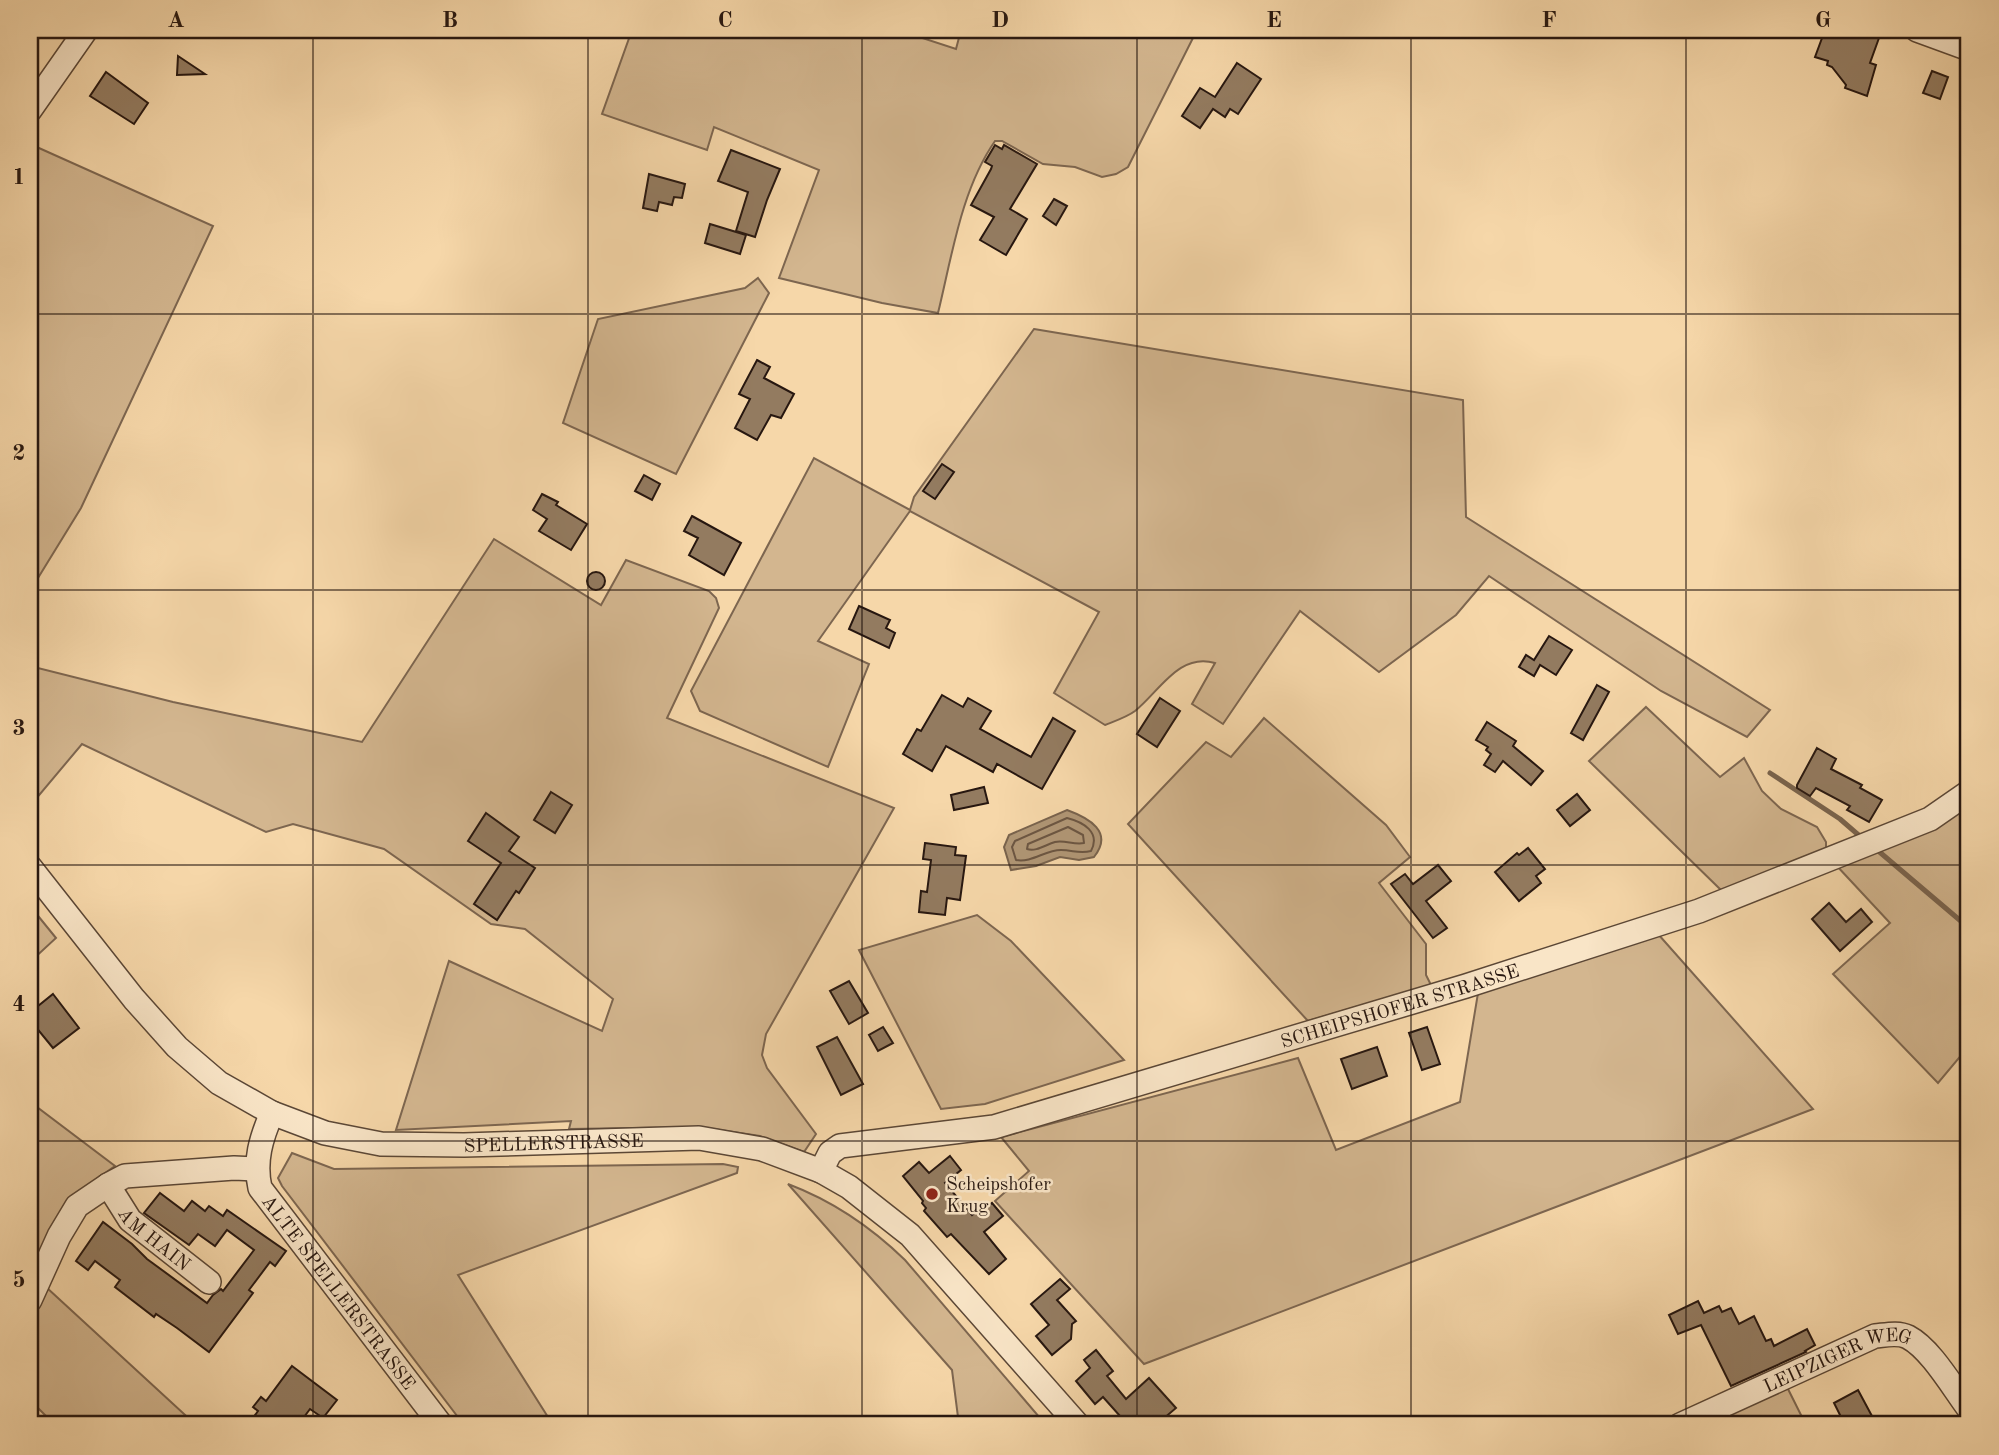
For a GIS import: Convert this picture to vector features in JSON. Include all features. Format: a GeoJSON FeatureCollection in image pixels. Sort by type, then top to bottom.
{"type":"FeatureCollection","features":[{"type":"Feature","properties":{"kind":"street"},"geometry":{"type":"LineString","coordinates":[[30,110],[86,30]]}},
{"type":"Feature","properties":{"kind":"street"},"geometry":{"type":"LineString","coordinates":[[1917,30],[1969,49]]}},
{"type":"Feature","properties":{"kind":"street","name":"SCHEIPSHOFER STRASSE"},"geometry":{"type":"LineString","coordinates":[[821,1171],[830,1153],[840,1146],[994,1127],[1466,986],[1687,915],[1930,819],[1969,792]]}},
{"type":"Feature","properties":{"kind":"street","name":"SPELLERSTRASSE"},"geometry":{"type":"LineString","coordinates":[[30,867],[134,999],[177,1047],[219,1083],[272,1113],[325,1133],[381,1144],[464,1145],[699,1138],[762,1149],[821,1171],[849,1187],[910,1235],[1078,1425]]}},
{"type":"Feature","properties":{"kind":"street"},"geometry":{"type":"LineString","coordinates":[[30,1300],[59,1236],[77,1206],[125,1176],[234,1168],[256,1169],[264,1130],[272,1113]]}},
{"type":"Feature","properties":{"kind":"street","name":"ALTE SPELLERSTRASSE"},"geometry":{"type":"LineString","coordinates":[[256,1169],[260,1188],[276,1211],[441,1425]]}},
{"type":"Feature","properties":{"kind":"street","name":"AM HAIN"},"geometry":{"type":"LineString","coordinates":[[108,1185],[130,1220],[209,1282]]}},
{"type":"Feature","properties":{"kind":"street","name":"LEIPZIGER WEG"},"geometry":{"type":"LineString","coordinates":[[1680,1425],[1875,1336],[1895,1334],[1907,1336],[1923,1348],[1969,1409]]}},
{"type":"Feature","properties":{"kind":"shaded area"},"geometry":{"type":"Polygon","coordinates":[[[632,30],[898,30],[956,49],[961,30],[1197,30],[1128,167],[1116,174],[1102,177],[1075,167],[1043,164],[1002,141],[995,141],[983,160],[966,202],[938,313],[882,303],[779,278],[819,170],[714,127],[707,150],[602,114],[632,30]]]}},
{"type":"Feature","properties":{"kind":"shaded area"},"geometry":{"type":"Polygon","coordinates":[[[30,144],[213,226],[81,508],[30,591],[30,144]]]}},
{"type":"Feature","properties":{"kind":"shaded area"},"geometry":{"type":"Polygon","coordinates":[[[758,278],[769,293],[676,474],[563,423],[598,319],[745,288],[758,278]]]}},
{"type":"Feature","properties":{"kind":"shaded area"},"geometry":{"type":"Polygon","coordinates":[[[1034,329],[1463,400],[1466,517],[1770,710],[1747,737],[1661,691],[1489,576],[1456,615],[1379,672],[1300,611],[1223,724],[1192,704],[1215,663],[1202,661],[1180,668],[1135,711],[1105,725],[1054,693],[1099,612],[910,511],[818,641],[869,664],[828,767],[700,711],[691,691],[814,458],[910,510],[914,497],[1034,329]]]}},
{"type":"Feature","properties":{"kind":"shaded area"},"geometry":{"type":"Polygon","coordinates":[[[494,539],[601,605],[626,560],[709,591],[716,598],[719,608],[667,718],[894,808],[766,1034],[762,1055],[767,1068],[816,1134],[804,1152],[760,1136],[700,1127],[569,1129],[571,1121],[396,1130],[449,961],[602,1031],[613,999],[525,929],[491,924],[384,849],[293,824],[266,832],[82,744],[30,806],[30,666],[173,702],[362,742],[494,539]]]}},
{"type":"Feature","properties":{"kind":"shaded area"},"geometry":{"type":"Polygon","coordinates":[[[1646,707],[1720,777],[1744,758],[1762,791],[1781,809],[1817,827],[1826,842],[1826,850],[1722,891],[1589,761],[1646,707]]]}},
{"type":"Feature","properties":{"kind":"shaded area"},"geometry":{"type":"Polygon","coordinates":[[[1264,718],[1386,825],[1410,857],[1379,883],[1426,944],[1426,975],[1431,985],[1308,1021],[1128,824],[1206,742],[1231,757],[1264,718]]]}},
{"type":"Feature","properties":{"kind":"shaded area"},"geometry":{"type":"Polygon","coordinates":[[[1964,807],[1969,812],[1969,1046],[1938,1083],[1833,974],[1890,923],[1836,865],[1964,807]]]}},
{"type":"Feature","properties":{"kind":"shaded area"},"geometry":{"type":"Polygon","coordinates":[[[30,906],[56,938],[30,962],[30,906]]]}},
{"type":"Feature","properties":{"kind":"shaded area"},"geometry":{"type":"Polygon","coordinates":[[[977,915],[1011,941],[1124,1060],[985,1104],[941,1109],[859,950],[977,915]]]}},
{"type":"Feature","properties":{"kind":"shaded area"},"geometry":{"type":"Polygon","coordinates":[[[1658,934],[1813,1109],[1144,1364],[995,1201],[1029,1171],[1001,1137],[1298,1058],[1336,1150],[1460,1102],[1479,987],[1658,934]]]}},
{"type":"Feature","properties":{"kind":"shaded area"},"geometry":{"type":"Polygon","coordinates":[[[30,1096],[37,1107],[115,1166],[74,1195],[30,1283],[30,1096]]]}},
{"type":"Feature","properties":{"kind":"shaded area"},"geometry":{"type":"Polygon","coordinates":[[[292,1153],[334,1169],[723,1164],[738,1167],[737,1173],[458,1275],[553,1425],[464,1425],[282,1186],[278,1178],[292,1153]]]}},
{"type":"Feature","properties":{"kind":"shaded area"},"geometry":{"type":"Polygon","coordinates":[[[788,1184],[820,1198],[850,1216],[905,1260],[1046,1425],[959,1425],[952,1370],[788,1184]]]}},
{"type":"Feature","properties":{"kind":"shaded area"},"geometry":{"type":"Polygon","coordinates":[[[46,1287],[196,1425],[55,1425],[30,1400],[30,1322],[46,1287]]]}},
{"type":"Feature","properties":{"kind":"shaded area"},"geometry":{"type":"Polygon","coordinates":[[[1786,1385],[1806,1425],[1696,1425],[1786,1385]]]}},
{"type":"Feature","properties":{"kind":"water"},"geometry":{"type":"Polygon","coordinates":[[[1067,810],[1083,817],[1100,833],[1099,848],[1094,857],[1079,860],[1060,857],[1036,866],[1011,870],[1004,847],[1009,835],[1067,810]]]}},
{"type":"Feature","properties":{"kind":"building"},"geometry":{"type":"Polygon","coordinates":[[[1825,30],[1854,30],[1879,38],[1870,63],[1876,65],[1867,96],[1845,88],[1846,85],[1832,67],[1827,65],[1828,61],[1815,57],[1825,30]]]}},
{"type":"Feature","properties":{"kind":"building"},"geometry":{"type":"Polygon","coordinates":[[[178,56],[205,74],[177,75],[178,56]]]}},
{"type":"Feature","properties":{"kind":"building"},"geometry":{"type":"Polygon","coordinates":[[[1237,63],[1261,79],[1238,114],[1230,109],[1225,117],[1213,109],[1200,128],[1182,116],[1200,88],[1215,97],[1237,63]]]}},
{"type":"Feature","properties":{"kind":"building"},"geometry":{"type":"Polygon","coordinates":[[[1932,71],[1948,77],[1940,99],[1923,93],[1932,71]]]}},
{"type":"Feature","properties":{"kind":"building"},"geometry":{"type":"Polygon","coordinates":[[[106,72],[148,103],[134,124],[90,96],[106,72]]]}},
{"type":"Feature","properties":{"kind":"building"},"geometry":{"type":"Polygon","coordinates":[[[995,145],[1002,149],[1004,145],[1037,164],[1010,209],[1027,219],[1006,255],[980,240],[994,217],[971,205],[991,169],[992,166],[985,162],[995,145]]]}},
{"type":"Feature","properties":{"kind":"building"},"geometry":{"type":"Polygon","coordinates":[[[731,150],[780,169],[755,237],[736,231],[748,192],[718,181],[731,150]]]}},
{"type":"Feature","properties":{"kind":"building"},"geometry":{"type":"Polygon","coordinates":[[[649,174],[685,184],[682,198],[674,197],[672,205],[659,202],[657,211],[643,208],[649,174]]]}},
{"type":"Feature","properties":{"kind":"building"},"geometry":{"type":"Polygon","coordinates":[[[1054,199],[1067,206],[1056,225],[1043,216],[1054,199]]]}},
{"type":"Feature","properties":{"kind":"building"},"geometry":{"type":"Polygon","coordinates":[[[710,224],[746,235],[740,254],[705,243],[710,224]]]}},
{"type":"Feature","properties":{"kind":"building"},"geometry":{"type":"Polygon","coordinates":[[[757,360],[770,367],[764,378],[794,394],[781,418],[771,415],[757,440],[735,428],[750,399],[739,394],[757,360]]]}},
{"type":"Feature","properties":{"kind":"building"},"geometry":{"type":"Polygon","coordinates":[[[942,464],[954,472],[935,499],[923,491],[942,464]]]}},
{"type":"Feature","properties":{"kind":"building"},"geometry":{"type":"Polygon","coordinates":[[[644,475],[660,484],[652,500],[635,491],[644,475]]]}},
{"type":"Feature","properties":{"kind":"building"},"geometry":{"type":"Polygon","coordinates":[[[542,494],[558,502],[556,505],[587,524],[571,550],[539,531],[547,519],[533,510],[542,494]]]}},
{"type":"Feature","properties":{"kind":"building"},"geometry":{"type":"Polygon","coordinates":[[[692,516],[741,543],[724,575],[689,555],[698,538],[684,531],[692,516]]]}},
{"type":"Feature","properties":{"kind":"building"},"geometry":{"type":"Polygon","coordinates":[[[596,572],[602,575],[605,581],[602,587],[596,590],[590,587],[587,581],[590,575],[596,572]]]}},
{"type":"Feature","properties":{"kind":"building"},"geometry":{"type":"Polygon","coordinates":[[[859,606],[890,620],[886,628],[895,633],[889,648],[849,629],[859,606]]]}},
{"type":"Feature","properties":{"kind":"building"},"geometry":{"type":"Polygon","coordinates":[[[1549,636],[1572,650],[1556,675],[1540,665],[1534,676],[1519,667],[1526,655],[1534,660],[1549,636]]]}},
{"type":"Feature","properties":{"kind":"building"},"geometry":{"type":"Polygon","coordinates":[[[1597,685],[1609,692],[1583,740],[1571,733],[1597,685]]]}},
{"type":"Feature","properties":{"kind":"building"},"geometry":{"type":"Polygon","coordinates":[[[942,695],[963,707],[968,698],[991,711],[980,729],[1031,757],[1053,718],[1075,731],[1042,789],[997,764],[993,772],[946,746],[932,771],[903,754],[917,729],[921,731],[942,695]]]}},
{"type":"Feature","properties":{"kind":"building"},"geometry":{"type":"Polygon","coordinates":[[[1160,698],[1180,711],[1157,747],[1137,734],[1160,698]]]}},
{"type":"Feature","properties":{"kind":"building"},"geometry":{"type":"Polygon","coordinates":[[[1487,722],[1516,741],[1513,746],[1543,771],[1531,785],[1503,761],[1495,772],[1484,765],[1491,754],[1486,750],[1488,747],[1476,740],[1487,722]]]}},
{"type":"Feature","properties":{"kind":"building"},"geometry":{"type":"Polygon","coordinates":[[[1817,748],[1836,759],[1831,769],[1862,785],[1860,788],[1882,800],[1869,822],[1847,810],[1850,806],[1816,788],[1810,796],[1797,788],[1817,748]]]}},
{"type":"Feature","properties":{"kind":"building"},"geometry":{"type":"Polygon","coordinates":[[[984,787],[988,803],[954,810],[951,795],[984,787]]]}},
{"type":"Feature","properties":{"kind":"building"},"geometry":{"type":"Polygon","coordinates":[[[551,792],[572,805],[555,833],[534,820],[551,792]]]}},
{"type":"Feature","properties":{"kind":"building"},"geometry":{"type":"Polygon","coordinates":[[[1577,794],[1590,810],[1570,826],[1557,810],[1577,794]]]}},
{"type":"Feature","properties":{"kind":"building"},"geometry":{"type":"Polygon","coordinates":[[[486,813],[519,837],[509,851],[535,868],[497,920],[474,904],[501,863],[468,841],[486,813]]]}},
{"type":"Feature","properties":{"kind":"building"},"geometry":{"type":"Polygon","coordinates":[[[925,843],[956,847],[955,855],[966,856],[960,900],[947,898],[945,915],[919,912],[921,891],[927,892],[931,860],[923,859],[925,843]]]}},
{"type":"Feature","properties":{"kind":"building"},"geometry":{"type":"Polygon","coordinates":[[[1528,848],[1545,869],[1536,876],[1541,883],[1519,901],[1495,872],[1517,853],[1519,855],[1528,848]]]}},
{"type":"Feature","properties":{"kind":"building"},"geometry":{"type":"Polygon","coordinates":[[[1438,865],[1451,881],[1426,901],[1447,928],[1433,938],[1391,884],[1405,874],[1413,884],[1438,865]]]}},
{"type":"Feature","properties":{"kind":"building"},"geometry":{"type":"Polygon","coordinates":[[[1829,903],[1846,922],[1861,909],[1872,922],[1840,951],[1812,919],[1829,903]]]}},
{"type":"Feature","properties":{"kind":"building"},"geometry":{"type":"Polygon","coordinates":[[[849,981],[868,1013],[849,1024],[830,991],[849,981]]]}},
{"type":"Feature","properties":{"kind":"building"},"geometry":{"type":"Polygon","coordinates":[[[53,994],[79,1028],[53,1048],[30,1020],[30,995],[38,1006],[53,994]]]}},
{"type":"Feature","properties":{"kind":"building"},"geometry":{"type":"Polygon","coordinates":[[[883,1027],[893,1043],[878,1051],[869,1035],[883,1027]]]}},
{"type":"Feature","properties":{"kind":"building"},"geometry":{"type":"Polygon","coordinates":[[[1427,1027],[1440,1064],[1422,1070],[1409,1033],[1427,1027]]]}},
{"type":"Feature","properties":{"kind":"building"},"geometry":{"type":"Polygon","coordinates":[[[837,1037],[863,1084],[841,1095],[817,1047],[837,1037]]]}},
{"type":"Feature","properties":{"kind":"building"},"geometry":{"type":"Polygon","coordinates":[[[1377,1047],[1387,1076],[1352,1089],[1341,1059],[1377,1047]]]}},
{"type":"Feature","properties":{"kind":"building"},"geometry":{"type":"Polygon","coordinates":[[[950,1156],[961,1170],[945,1183],[972,1215],[978,1210],[980,1213],[992,1203],[1003,1216],[984,1232],[1006,1259],[989,1274],[951,1234],[947,1237],[924,1211],[926,1208],[923,1201],[903,1176],[919,1162],[929,1173],[950,1156]]]}},
{"type":"Feature","properties":{"kind":"building"},"geometry":{"type":"Polygon","coordinates":[[[160,1193],[184,1211],[192,1201],[205,1211],[209,1206],[223,1216],[227,1210],[286,1251],[275,1266],[270,1262],[249,1290],[253,1293],[209,1352],[156,1314],[154,1317],[115,1287],[120,1280],[95,1261],[88,1270],[76,1261],[103,1222],[147,1259],[207,1303],[221,1289],[223,1291],[254,1250],[227,1230],[215,1246],[198,1234],[189,1245],[144,1213],[160,1193]]]}},
{"type":"Feature","properties":{"kind":"building"},"geometry":{"type":"Polygon","coordinates":[[[1060,1279],[1070,1289],[1057,1300],[1076,1321],[1072,1324],[1071,1339],[1052,1355],[1036,1336],[1049,1325],[1031,1304],[1060,1279]]]}},
{"type":"Feature","properties":{"kind":"building"},"geometry":{"type":"Polygon","coordinates":[[[1698,1301],[1704,1313],[1719,1306],[1722,1312],[1731,1308],[1739,1324],[1754,1316],[1766,1341],[1771,1339],[1774,1346],[1807,1329],[1815,1345],[1806,1352],[1731,1386],[1701,1325],[1678,1334],[1669,1315],[1698,1301]]]}},
{"type":"Feature","properties":{"kind":"building"},"geometry":{"type":"Polygon","coordinates":[[[1096,1350],[1113,1371],[1107,1376],[1126,1399],[1149,1378],[1176,1408],[1156,1425],[1128,1425],[1103,1397],[1095,1404],[1076,1381],[1090,1368],[1084,1360],[1096,1350]]]}},
{"type":"Feature","properties":{"kind":"building"},"geometry":{"type":"Polygon","coordinates":[[[292,1366],[337,1400],[323,1418],[310,1409],[298,1425],[248,1425],[258,1411],[253,1407],[261,1397],[266,1401],[292,1366]]]}},
{"type":"Feature","properties":{"kind":"building"},"geometry":{"type":"Polygon","coordinates":[[[1858,1390],[1873,1418],[1870,1420],[1872,1425],[1845,1425],[1834,1403],[1858,1390]]]}},
{"type":"Feature","properties":{"kind":"waterway"},"geometry":{"type":"LineString","coordinates":[[1770,773],[1840,819],[1862,838]]}},
{"type":"Feature","properties":{"kind":"waterway"},"geometry":{"type":"LineString","coordinates":[[1876,849],[1969,928]]}},
{"type":"Feature","properties":{"kind":"place","name":"Scheipshofer Krug"},"geometry":{"type":"Point","coordinates":[932,1194]}}]}
